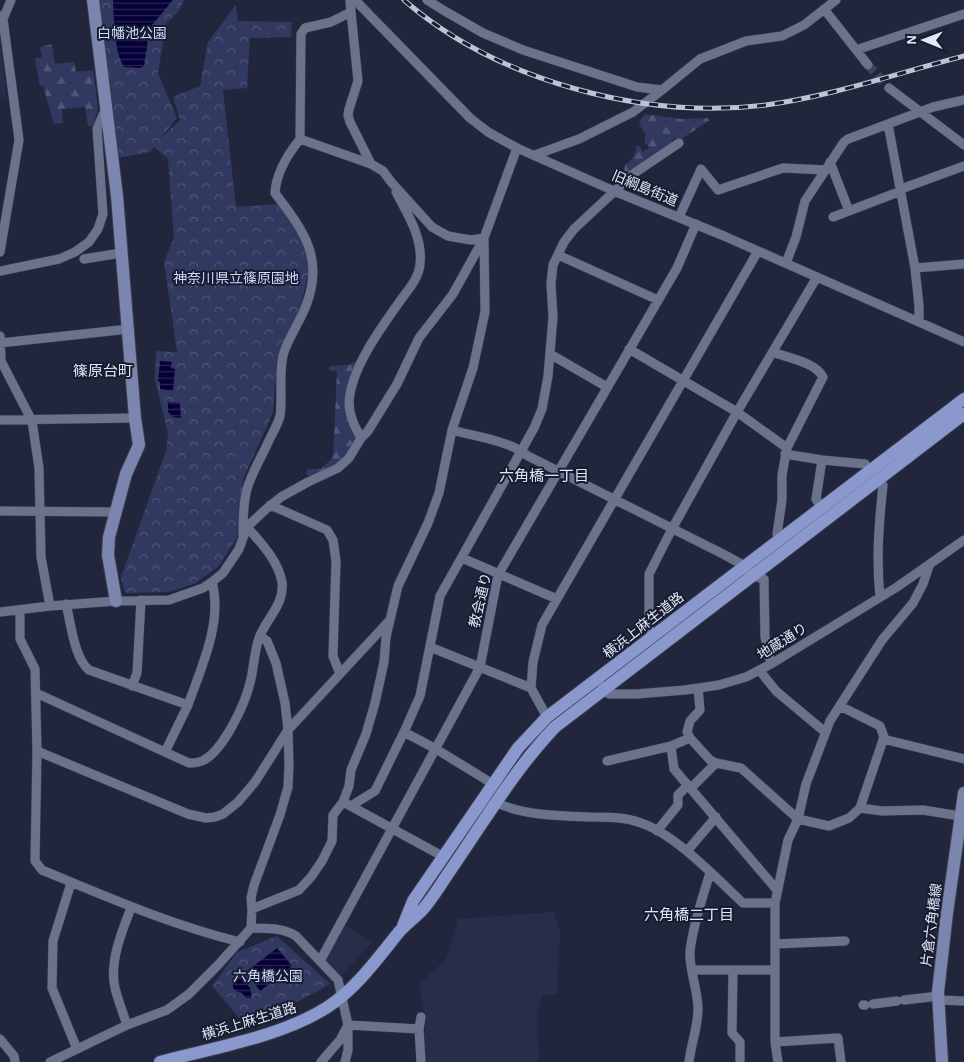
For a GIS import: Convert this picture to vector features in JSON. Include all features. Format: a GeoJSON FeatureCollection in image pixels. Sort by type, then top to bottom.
{"type":"FeatureCollection","features":[{"type":"Feature","properties":{"kind":"main road","name":"横浜上麻生道路"},"geometry":{"type":"LineString","coordinates":[[401,930],[413,901],[493,784],[518,748],[547,717],[601,684],[748,571],[780,539],[964,399]]}},
{"type":"Feature","properties":{"kind":"main road","name":"横浜上麻生道路"},"geometry":{"type":"LineString","coordinates":[[160,1062],[260,1036],[289,1026],[326,1008],[343,996],[401,930],[424,908],[532,753],[555,727],[654,635],[879,479],[964,414]]}},
{"type":"Feature","properties":{"kind":"street"},"geometry":{"type":"LineString","coordinates":[[0,252],[19,140],[1,16],[11,0]]}},
{"type":"Feature","properties":{"kind":"street"},"geometry":{"type":"LineString","coordinates":[[93,0],[117,196],[135,418],[139,445],[126,474],[114,512],[109,537],[108,555],[116,601]]}},
{"type":"Feature","properties":{"kind":"street"},"geometry":{"type":"LineString","coordinates":[[354,0],[350,2],[358,81],[348,115],[371,164]]}},
{"type":"Feature","properties":{"kind":"street","name":"旧綱島街道"},"geometry":{"type":"LineString","coordinates":[[354,0],[470,118],[488,132],[517,148],[614,191],[696,224],[964,342]]}},
{"type":"Feature","properties":{"kind":"street"},"geometry":{"type":"LineString","coordinates":[[428,0],[483,32],[522,50],[637,87],[662,90]]}},
{"type":"Feature","properties":{"kind":"street"},"geometry":{"type":"LineString","coordinates":[[535,155],[597,130],[633,112],[700,59],[746,41],[782,36],[804,25],[836,0]]}},
{"type":"Feature","properties":{"kind":"street"},"geometry":{"type":"LineString","coordinates":[[824,9],[868,65]]}},
{"type":"Feature","properties":{"kind":"street"},"geometry":{"type":"LineString","coordinates":[[36,693],[193,763],[206,759],[220,746],[247,694],[260,636],[275,611],[281,595],[282,583],[270,554],[245,531],[243,522],[247,489],[280,416],[281,361],[284,349],[307,305],[312,289],[314,269],[307,243],[298,223],[274,193],[275,183],[289,153],[300,139],[300,34],[305,28],[331,22],[351,12]]}},
{"type":"Feature","properties":{"kind":"street"},"geometry":{"type":"LineString","coordinates":[[856,50],[964,14]]}},
{"type":"Feature","properties":{"kind":"street"},"geometry":{"type":"LineString","coordinates":[[889,88],[964,145]]}},
{"type":"Feature","properties":{"kind":"street"},"geometry":{"type":"LineString","coordinates":[[786,263],[796,237],[805,201],[848,139],[921,111],[964,100]]}},
{"type":"Feature","properties":{"kind":"street"},"geometry":{"type":"LineString","coordinates":[[0,271],[59,259],[75,252],[89,242],[98,229],[103,214],[97,129],[106,107]]}},
{"type":"Feature","properties":{"kind":"street"},"geometry":{"type":"LineString","coordinates":[[888,124],[915,268],[919,322]]}},
{"type":"Feature","properties":{"kind":"street"},"geometry":{"type":"LineString","coordinates":[[300,139],[371,164],[383,171],[432,227],[448,236],[465,239],[484,238]]}},
{"type":"Feature","properties":{"kind":"street"},"geometry":{"type":"LineString","coordinates":[[252,909],[299,890],[311,877],[332,841],[333,815],[347,804],[375,791],[404,732],[420,696],[440,596],[522,451],[542,409],[553,317],[551,284],[553,265],[564,242],[574,228],[632,174],[679,143]]}},
{"type":"Feature","properties":{"kind":"street"},"geometry":{"type":"LineString","coordinates":[[0,612],[66,604],[169,600],[202,588],[223,573],[239,550],[245,531],[270,505],[308,482],[338,468],[349,458],[361,438],[368,431],[397,384],[419,338],[453,294],[484,238],[517,148]]}},
{"type":"Feature","properties":{"kind":"street"},"geometry":{"type":"LineString","coordinates":[[679,218],[701,169],[718,190],[783,168],[828,166]]}},
{"type":"Feature","properties":{"kind":"street"},"geometry":{"type":"LineString","coordinates":[[828,166],[849,211]]}},
{"type":"Feature","properties":{"kind":"street"},"geometry":{"type":"LineString","coordinates":[[833,217],[964,166]]}},
{"type":"Feature","properties":{"kind":"street"},"geometry":{"type":"LineString","coordinates":[[361,438],[351,417],[349,404],[356,374],[378,334],[413,284],[420,266],[418,238],[392,183]]}},
{"type":"Feature","properties":{"kind":"street","name":"教会通り"},"geometry":{"type":"LineString","coordinates":[[320,961],[480,667],[498,575],[677,268],[696,224]]}},
{"type":"Feature","properties":{"kind":"street"},"geometry":{"type":"LineString","coordinates":[[347,804],[351,770],[366,734],[375,703],[398,586],[428,523],[439,493],[452,430],[473,368],[485,312],[484,238]]}},
{"type":"Feature","properties":{"kind":"street"},"geometry":{"type":"LineString","coordinates":[[547,717],[531,688],[533,662],[542,625],[758,251]]}},
{"type":"Feature","properties":{"kind":"street"},"geometry":{"type":"LineString","coordinates":[[84,259],[121,253]]}},
{"type":"Feature","properties":{"kind":"street"},"geometry":{"type":"LineString","coordinates":[[558,255],[658,300]]}},
{"type":"Feature","properties":{"kind":"street"},"geometry":{"type":"LineString","coordinates":[[915,268],[964,264]]}},
{"type":"Feature","properties":{"kind":"street"},"geometry":{"type":"LineString","coordinates":[[654,635],[650,629],[649,574],[737,412],[817,277]]}},
{"type":"Feature","properties":{"kind":"street"},"geometry":{"type":"LineString","coordinates":[[0,343],[129,329]]}},
{"type":"Feature","properties":{"kind":"street"},"geometry":{"type":"LineString","coordinates":[[0,336],[1,361],[32,421],[39,468],[42,557],[50,606]]}},
{"type":"Feature","properties":{"kind":"street"},"geometry":{"type":"LineString","coordinates":[[629,349],[737,412],[786,451],[822,460],[865,464],[870,470]]}},
{"type":"Feature","properties":{"kind":"street"},"geometry":{"type":"LineString","coordinates":[[772,352],[814,367],[820,371],[823,377],[786,451],[777,534],[780,539]]}},
{"type":"Feature","properties":{"kind":"street"},"geometry":{"type":"LineString","coordinates":[[550,354],[607,387]]}},
{"type":"Feature","properties":{"kind":"street"},"geometry":{"type":"LineString","coordinates":[[0,420],[135,418]]}},
{"type":"Feature","properties":{"kind":"street"},"geometry":{"type":"LineString","coordinates":[[452,430],[506,444],[522,451],[528,456],[672,529],[764,579],[765,637],[771,664]]}},
{"type":"Feature","properties":{"kind":"street"},"geometry":{"type":"LineString","coordinates":[[821,507],[816,499],[822,460]]}},
{"type":"Feature","properties":{"kind":"street"},"geometry":{"type":"LineString","coordinates":[[879,479],[883,485],[877,569],[880,597]]}},
{"type":"Feature","properties":{"kind":"street"},"geometry":{"type":"LineString","coordinates":[[270,505],[327,530],[333,540],[336,561],[333,656],[340,674]]}},
{"type":"Feature","properties":{"kind":"street"},"geometry":{"type":"LineString","coordinates":[[0,511],[114,512]]}},
{"type":"Feature","properties":{"kind":"street","name":"地蔵通り"},"geometry":{"type":"LineString","coordinates":[[601,684],[606,692],[612,694],[637,694],[720,685],[746,678],[929,566],[964,540]]}},
{"type":"Feature","properties":{"kind":"street"},"geometry":{"type":"LineString","coordinates":[[462,558],[557,599]]}},
{"type":"Feature","properties":{"kind":"street"},"geometry":{"type":"LineString","coordinates":[[778,1062],[775,1042],[774,904],[788,840],[798,819],[806,784],[825,732],[882,640],[913,603],[923,584],[929,566]]}},
{"type":"Feature","properties":{"kind":"street"},"geometry":{"type":"LineString","coordinates":[[165,752],[188,705],[204,661],[212,628],[214,592],[212,582]]}},
{"type":"Feature","properties":{"kind":"street"},"geometry":{"type":"LineString","coordinates":[[132,686],[137,673],[141,600]]}},
{"type":"Feature","properties":{"kind":"street"},"geometry":{"type":"LineString","coordinates":[[66,604],[78,656],[89,670],[188,705]]}},
{"type":"Feature","properties":{"kind":"street"},"geometry":{"type":"LineString","coordinates":[[20,610],[20,640],[35,669],[37,750],[35,861],[42,870],[131,908],[209,934],[240,942]]}},
{"type":"Feature","properties":{"kind":"street"},"geometry":{"type":"LineString","coordinates":[[37,750],[188,814],[206,818],[223,814],[238,802],[255,782],[288,730],[390,621]]}},
{"type":"Feature","properties":{"kind":"street"},"geometry":{"type":"LineString","coordinates":[[50,1062],[127,1025],[167,1010],[190,994],[251,928],[252,909],[250,898],[280,815],[288,787],[288,730],[285,703],[276,663],[267,641],[260,636]]}},
{"type":"Feature","properties":{"kind":"street"},"geometry":{"type":"LineString","coordinates":[[430,647],[531,688]]}},
{"type":"Feature","properties":{"kind":"street"},"geometry":{"type":"LineString","coordinates":[[760,671],[776,691],[825,732]]}},
{"type":"Feature","properties":{"kind":"street"},"geometry":{"type":"LineString","coordinates":[[698,688],[700,710],[690,721],[686,732],[710,760],[740,768],[798,819],[829,826],[849,818],[860,808],[884,737],[880,726],[846,708],[839,707]]}},
{"type":"Feature","properties":{"kind":"street"},"geometry":{"type":"LineString","coordinates":[[404,732],[493,784]]}},
{"type":"Feature","properties":{"kind":"street"},"geometry":{"type":"LineString","coordinates":[[607,761],[671,746],[690,738]]}},
{"type":"Feature","properties":{"kind":"street"},"geometry":{"type":"LineString","coordinates":[[883,739],[964,760]]}},
{"type":"Feature","properties":{"kind":"street"},"geometry":{"type":"LineString","coordinates":[[671,746],[674,769],[777,890]]}},
{"type":"Feature","properties":{"kind":"street"},"geometry":{"type":"LineString","coordinates":[[657,831],[678,805],[678,795],[690,787],[716,763]]}},
{"type":"Feature","properties":{"kind":"street","name":"片倉六角橋線"},"geometry":{"type":"LineString","coordinates":[[942,1062],[939,998],[947,914],[960,851],[960,816],[964,792]]}},
{"type":"Feature","properties":{"kind":"street"},"geometry":{"type":"LineString","coordinates":[[497,803],[512,810],[614,818],[641,823],[687,851],[743,904],[774,904]]}},
{"type":"Feature","properties":{"kind":"street"},"geometry":{"type":"LineString","coordinates":[[347,804],[444,856]]}},
{"type":"Feature","properties":{"kind":"street"},"geometry":{"type":"LineString","coordinates":[[860,808],[882,811],[923,810],[960,816]]}},
{"type":"Feature","properties":{"kind":"street"},"geometry":{"type":"LineString","coordinates":[[687,851],[716,817]]}},
{"type":"Feature","properties":{"kind":"street"},"geometry":{"type":"LineString","coordinates":[[689,1062],[690,1046],[696,1030],[698,1008],[690,952],[701,899],[710,873]]}},
{"type":"Feature","properties":{"kind":"street"},"geometry":{"type":"LineString","coordinates":[[72,883],[53,941],[52,988],[77,1049]]}},
{"type":"Feature","properties":{"kind":"street"},"geometry":{"type":"LineString","coordinates":[[127,1025],[114,986],[115,955],[121,932],[131,908]]}},
{"type":"Feature","properties":{"kind":"street"},"geometry":{"type":"LineString","coordinates":[[251,928],[288,931],[338,980],[348,1025],[346,1062]]}},
{"type":"Feature","properties":{"kind":"street"},"geometry":{"type":"LineString","coordinates":[[774,944],[845,941]]}},
{"type":"Feature","properties":{"kind":"street"},"geometry":{"type":"LineString","coordinates":[[692,970],[775,970]]}},
{"type":"Feature","properties":{"kind":"street"},"geometry":{"type":"LineString","coordinates":[[732,970],[732,1033],[740,1042],[740,1062]]}},
{"type":"Feature","properties":{"kind":"street"},"geometry":{"type":"LineString","coordinates":[[867,1005],[900,1000],[939,998],[964,1001]]}},
{"type":"Feature","properties":{"kind":"street"},"geometry":{"type":"LineString","coordinates":[[421,1017],[419,1029],[421,1062]]}},
{"type":"Feature","properties":{"kind":"street"},"geometry":{"type":"LineString","coordinates":[[348,1025],[419,1029]]}},
{"type":"Feature","properties":{"kind":"street"},"geometry":{"type":"LineString","coordinates":[[320,1062],[340,1040],[348,1025]]}},
{"type":"Feature","properties":{"kind":"street"},"geometry":{"type":"LineString","coordinates":[[775,1042],[838,1038],[841,1062]]}},
{"type":"Feature","properties":{"kind":"street"},"geometry":{"type":"LineString","coordinates":[[0,1039],[14,1056],[15,1062]]}},
{"type":"Feature","properties":{"kind":"shaded area"},"geometry":{"type":"Polygon","coordinates":[[[113,0],[173,0],[152,25],[144,66],[140,68],[124,67],[121,60],[115,35],[113,0]]]}},
{"type":"Feature","properties":{"kind":"shaded area"},"geometry":{"type":"Polygon","coordinates":[[[0,34],[6,97],[0,97],[0,34]]]}},
{"type":"Feature","properties":{"kind":"shaded area"},"geometry":{"type":"Polygon","coordinates":[[[160,361],[172,362],[171,368],[175,369],[173,391],[160,389],[160,382],[158,381],[160,361]]]}},
{"type":"Feature","properties":{"kind":"shaded area"},"geometry":{"type":"Polygon","coordinates":[[[168,402],[180,403],[181,418],[173,417],[168,412],[168,402]]]}},
{"type":"Feature","properties":{"kind":"shaded area"},"geometry":{"type":"Polygon","coordinates":[[[554,912],[560,931],[557,994],[542,995],[537,1014],[539,1062],[424,1062],[425,1016],[419,985],[446,959],[458,919],[554,912]]]}},
{"type":"Feature","properties":{"kind":"shaded area"},"geometry":{"type":"Polygon","coordinates":[[[344,925],[372,943],[341,976],[324,959],[344,925]]]}},
{"type":"Feature","properties":{"kind":"shaded area"},"geometry":{"type":"Polygon","coordinates":[[[277,948],[292,966],[260,991],[246,972],[277,948]]]}},
{"type":"Feature","properties":{"kind":"shaded area"},"geometry":{"type":"Polygon","coordinates":[[[240,978],[249,986],[251,998],[246,998],[242,993],[233,988],[233,982],[240,978]]]}},
{"type":"Feature","properties":{"kind":"green space","name":"神奈川県立篠原園地"},"geometry":{"type":"Polygon","coordinates":[[[97,0],[184,0],[180,9],[166,24],[158,73],[177,118],[160,139],[180,120],[173,97],[200,86],[208,42],[236,5],[238,21],[292,22],[291,37],[250,38],[247,88],[223,90],[236,207],[278,204],[301,235],[309,270],[301,305],[282,346],[277,363],[273,413],[243,479],[237,538],[218,567],[194,584],[168,592],[125,593],[121,577],[166,451],[168,433],[155,380],[156,351],[177,352],[164,262],[174,237],[168,159],[154,147],[150,152],[117,158],[97,0]]]}},
{"type":"Feature","properties":{"kind":"green space"},"geometry":{"type":"Polygon","coordinates":[[[52,44],[55,64],[74,62],[76,72],[93,70],[98,109],[93,126],[88,126],[85,107],[62,109],[63,123],[54,124],[43,86],[40,86],[35,59],[42,57],[40,47],[52,44]]]}},
{"type":"Feature","properties":{"kind":"green space"},"geometry":{"type":"Polygon","coordinates":[[[645,114],[682,119],[708,118],[709,121],[681,139],[674,138],[672,142],[627,174],[624,172],[625,165],[633,157],[636,146],[640,146],[642,152],[648,149],[648,145],[645,144],[645,133],[639,124],[645,114]]]}},
{"type":"Feature","properties":{"kind":"green space"},"geometry":{"type":"Polygon","coordinates":[[[353,362],[358,364],[350,384],[358,438],[350,453],[333,467],[310,477],[305,473],[308,469],[321,469],[333,457],[337,371],[329,370],[329,366],[349,365],[353,362]]]}},
{"type":"Feature","properties":{"kind":"green space","name":"六角橋公園"},"geometry":{"type":"Polygon","coordinates":[[[277,936],[330,984],[299,1001],[242,1021],[212,986],[237,952],[277,936]]]}},
{"type":"Feature","properties":{"kind":"tunnel"},"geometry":{"type":"LineString","coordinates":[[868,65],[889,88]]}},
{"type":"Feature","properties":{"kind":"railway"},"geometry":{"type":"LineString","coordinates":[[404,0],[441,28],[483,53],[527,73],[574,88],[622,100],[671,106],[719,108],[766,105],[791,101],[841,90],[964,56]]}},
{"type":"Feature","properties":{"kind":"district","name":"篠原台町"},"geometry":{"type":"Point","coordinates":[103,371]}},
{"type":"Feature","properties":{"kind":"district","name":"六角橋一丁目"},"geometry":{"type":"Point","coordinates":[544,476]}},
{"type":"Feature","properties":{"kind":"district","name":"六角橋二丁目"},"geometry":{"type":"Point","coordinates":[689,915]}},
{"type":"Feature","properties":{"kind":"park label","name":"白幡池公園"},"geometry":{"type":"Point","coordinates":[132,33]}}]}
